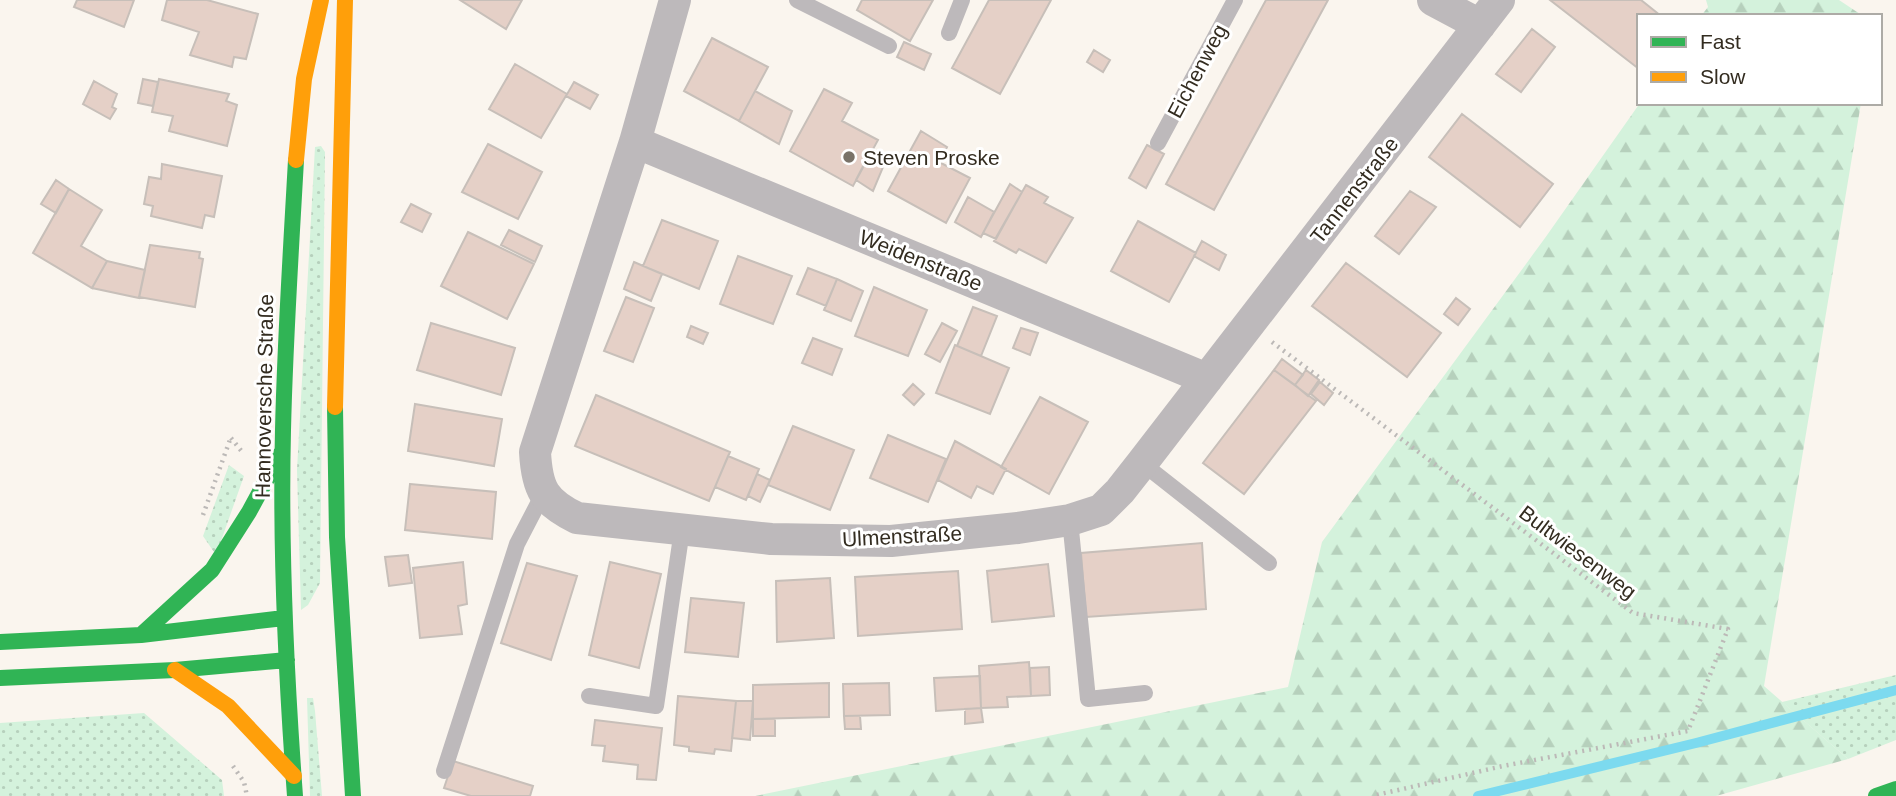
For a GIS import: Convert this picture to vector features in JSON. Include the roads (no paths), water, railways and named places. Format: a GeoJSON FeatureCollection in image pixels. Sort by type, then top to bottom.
{"type":"FeatureCollection","features":[{"type":"Feature","properties":{"kind":"main road","name":"Hannoversche Straße"},"geometry":{"type":"LineString","coordinates":[[295,796],[293,658],[281,453],[287,283],[302,90],[321,0]]}},
{"type":"Feature","properties":{"kind":"main road"},"geometry":{"type":"LineString","coordinates":[[345,0],[335,453],[338,637],[353,796]]}},
{"type":"Feature","properties":{"kind":"main road"},"geometry":{"type":"LineString","coordinates":[[141,635],[212,570],[249,512],[281,453]]}},
{"type":"Feature","properties":{"kind":"main road"},"geometry":{"type":"LineString","coordinates":[[0,642],[141,635],[290,620]]}},
{"type":"Feature","properties":{"kind":"main road"},"geometry":{"type":"LineString","coordinates":[[0,678],[175,670],[293,658]]}},
{"type":"Feature","properties":{"kind":"main road"},"geometry":{"type":"LineString","coordinates":[[175,670],[228,706],[294,776]]}},
{"type":"Feature","properties":{"kind":"main road"},"geometry":{"type":"LineString","coordinates":[[1876,796],[1896,789]]}},
{"type":"Feature","properties":{"kind":"street"},"geometry":{"type":"LineString","coordinates":[[544,492],[536,474],[535,452],[635,142],[675,0]]}},
{"type":"Feature","properties":{"kind":"street"},"geometry":{"type":"LineString","coordinates":[[1433,0],[1480,25]]}},
{"type":"Feature","properties":{"kind":"street","name":"Tannenstraße"},"geometry":{"type":"LineString","coordinates":[[1207,379],[1499,0]]}},
{"type":"Feature","properties":{"kind":"street","name":"Weidenstraße"},"geometry":{"type":"LineString","coordinates":[[635,142],[1207,379]]}},
{"type":"Feature","properties":{"kind":"street","name":"Ulmenstraße"},"geometry":{"type":"LineString","coordinates":[[544,492],[557,508],[577,518],[771,539],[891,541],[1070,520],[1101,510],[1120,491],[1207,379]]}},
{"type":"Feature","properties":{"kind":"lane"},"geometry":{"type":"LineString","coordinates":[[797,0],[889,46]]}},
{"type":"Feature","properties":{"kind":"lane"},"geometry":{"type":"LineString","coordinates":[[948,33],[962,0]]}},
{"type":"Feature","properties":{"kind":"lane","name":"Eichenweg"},"geometry":{"type":"LineString","coordinates":[[1158,143],[1236,0]]}},
{"type":"Feature","properties":{"kind":"lane"},"geometry":{"type":"LineString","coordinates":[[1142,463],[1269,563]]}},
{"type":"Feature","properties":{"kind":"lane"},"geometry":{"type":"LineString","coordinates":[[444,771],[517,544],[544,492]]}},
{"type":"Feature","properties":{"kind":"lane"},"geometry":{"type":"LineString","coordinates":[[1070,520],[1088,699],[1145,693]]}},
{"type":"Feature","properties":{"kind":"lane"},"geometry":{"type":"LineString","coordinates":[[589,696],[656,706],[682,530]]}},
{"type":"Feature","properties":{"kind":"waterway"},"geometry":{"type":"LineString","coordinates":[[1478,796],[1696,743],[1896,690]]}},
{"type":"Feature","properties":{"kind":"place","name":"Steven Proske"},"geometry":{"type":"Point","coordinates":[849,157]}}]}
